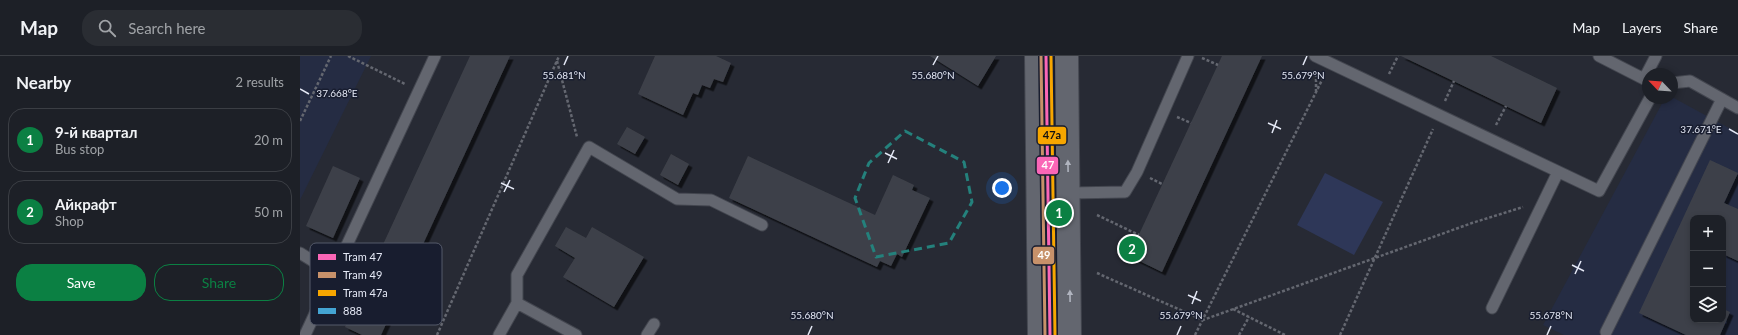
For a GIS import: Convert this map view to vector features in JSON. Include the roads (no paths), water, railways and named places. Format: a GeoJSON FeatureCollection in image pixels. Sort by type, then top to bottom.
{"type":"FeatureCollection","features":[{"type":"Feature","properties":{"kind":"street"},"geometry":{"type":"LineString","coordinates":[[1036,56],[1040,335]]}},
{"type":"Feature","properties":{"kind":"street"},"geometry":{"type":"LineString","coordinates":[[1067,56],[1070,335]]}},
{"type":"Feature","properties":{"kind":"lane"},"geometry":{"type":"LineString","coordinates":[[348,243],[436,56]]}},
{"type":"Feature","properties":{"kind":"lane"},"geometry":{"type":"LineString","coordinates":[[1052,56],[1055,335]]}},
{"type":"Feature","properties":{"kind":"lane"},"geometry":{"type":"LineString","coordinates":[[1068,193],[1125,192],[1137,172],[1188,56]]}},
{"type":"Feature","properties":{"kind":"lane"},"geometry":{"type":"LineString","coordinates":[[1315,56],[1599,191],[1647,104]]}},
{"type":"Feature","properties":{"kind":"lane"},"geometry":{"type":"LineString","coordinates":[[1598,56],[1642,78]]}},
{"type":"Feature","properties":{"kind":"lane"},"geometry":{"type":"LineString","coordinates":[[1651,68],[1656,56]]}},
{"type":"Feature","properties":{"kind":"lane"},"geometry":{"type":"LineString","coordinates":[[1678,82],[1690,81],[1738,108]]}},
{"type":"Feature","properties":{"kind":"lane"},"geometry":{"type":"LineString","coordinates":[[1606,332],[1722,99]]}},
{"type":"Feature","properties":{"kind":"lane"},"geometry":{"type":"LineString","coordinates":[[499,335],[517,303],[518,275],[589,147],[676,199],[711,200],[762,225]]}},
{"type":"Feature","properties":{"kind":"lane"},"geometry":{"type":"LineString","coordinates":[[1492,308],[1558,172]]}},
{"type":"Feature","properties":{"kind":"lane"},"geometry":{"type":"LineString","coordinates":[[300,253],[310,259]]}},
{"type":"Feature","properties":{"kind":"lane"},"geometry":{"type":"LineString","coordinates":[[517,303],[576,335]]}},
{"type":"Feature","properties":{"kind":"lane"},"geometry":{"type":"LineString","coordinates":[[648,335],[654,324]]}},
{"type":"Feature","properties":{"kind":"lane"},"geometry":{"type":"LineString","coordinates":[[306,335],[311,325]]}},
{"type":"Feature","properties":{"kind":"tram line","name":"49"},"geometry":{"type":"LineString","coordinates":[[1041,56],[1045,335]]}},
{"type":"Feature","properties":{"kind":"tram line","name":"47"},"geometry":{"type":"LineString","coordinates":[[1046,56],[1050,335]]}},
{"type":"Feature","properties":{"kind":"tram line","name":"47а"},"geometry":{"type":"LineString","coordinates":[[1051,56],[1055,335]]}},
{"type":"Feature","properties":{"kind":"place","name":"9-й квартал"},"geometry":{"type":"Point","coordinates":[1059,213]}},
{"type":"Feature","properties":{"kind":"place","name":"Айкрафт"},"geometry":{"type":"Point","coordinates":[1132,249]}}]}
